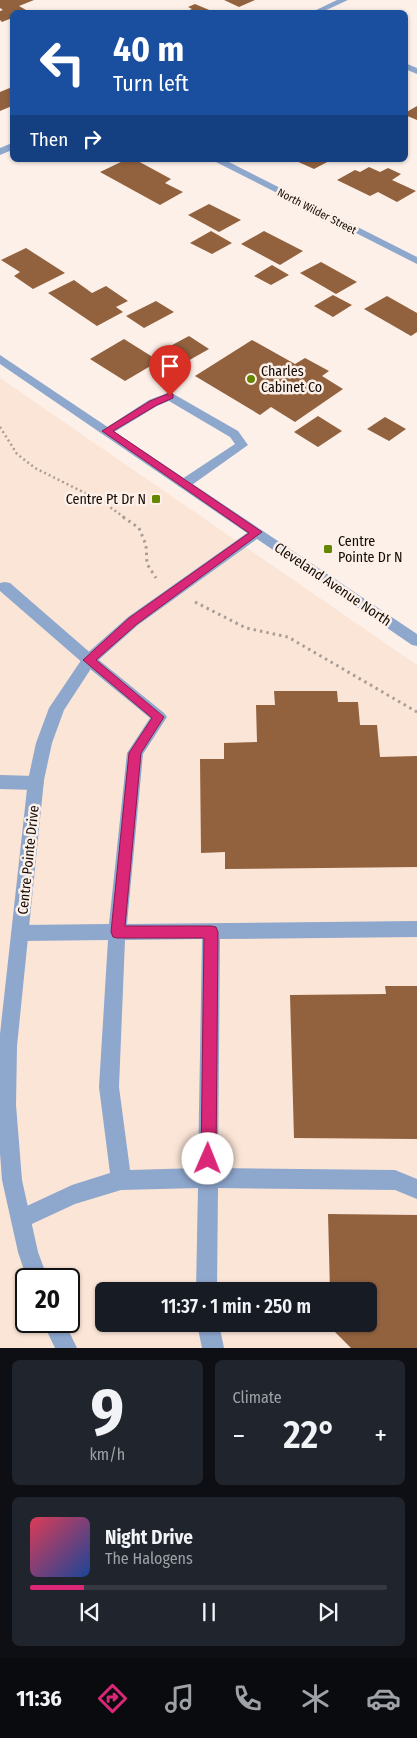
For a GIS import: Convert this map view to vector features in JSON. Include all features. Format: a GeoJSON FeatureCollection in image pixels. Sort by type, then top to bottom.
{"type":"FeatureCollection","features":[{"type":"Feature","properties":{"kind":"street"},"geometry":{"type":"LineString","coordinates":[[321,10],[344,0]]}},
{"type":"Feature","properties":{"kind":"street","name":"North Wilder Street"},"geometry":{"type":"LineString","coordinates":[[221,162],[417,262]]}},
{"type":"Feature","properties":{"kind":"street","name":"Cleveland Avenue North"},"geometry":{"type":"LineString","coordinates":[[0,359],[417,641]]}},
{"type":"Feature","properties":{"kind":"street"},"geometry":{"type":"LineString","coordinates":[[107,431],[154,403],[170,396],[234,434],[242,445],[184,484]]}},
{"type":"Feature","properties":{"kind":"street","name":"Centre Pointe Drive"},"geometry":{"type":"LineString","coordinates":[[34,1268],[28,1252],[12,1180],[6,1105],[8,1046],[36,783],[44,743],[57,708],[89,660],[133,621],[256,532]]}},
{"type":"Feature","properties":{"kind":"street"},"geometry":{"type":"LineString","coordinates":[[5,587],[89,660],[159,717],[135,753],[117,932],[109,1087],[121,1180]]}},
{"type":"Feature","properties":{"kind":"street"},"geometry":{"type":"LineString","coordinates":[[0,782],[36,783]]}},
{"type":"Feature","properties":{"kind":"street"},"geometry":{"type":"LineString","coordinates":[[20,933],[417,930]]}},
{"type":"Feature","properties":{"kind":"street"},"geometry":{"type":"LineString","coordinates":[[207,1282],[211,932]]}},
{"type":"Feature","properties":{"kind":"street"},"geometry":{"type":"LineString","coordinates":[[21,1219],[72,1195],[121,1180],[208,1178],[395,1180],[417,1190]]}},
{"type":"Feature","properties":{"kind":"street"},"geometry":{"type":"LineString","coordinates":[[210,1332],[213,1348]]}},
{"type":"Feature","properties":{"kind":"street"},"geometry":{"type":"LineString","coordinates":[[59,1333],[66,1348]]}},
{"type":"Feature","properties":{"kind":"path"},"geometry":{"type":"LineString","coordinates":[[0,427],[17,454],[36,468],[102,502],[139,528],[146,545],[147,564],[154,577],[175,591],[246,628],[288,637],[417,712]]}},
{"type":"Feature","properties":{"kind":"shaded area"},"geometry":{"type":"Polygon","coordinates":[[[0,378],[417,665],[417,1348],[0,1348],[0,378]]]}},
{"type":"Feature","properties":{"kind":"building"},"geometry":{"type":"Polygon","coordinates":[[[0,0],[34,0],[19,6],[26,10],[10,10],[10,19],[2,22],[0,20],[0,11],[3,10],[0,8],[0,0]]]}},
{"type":"Feature","properties":{"kind":"building"},"geometry":{"type":"Polygon","coordinates":[[[224,0],[255,0],[239,7],[224,0]]]}},
{"type":"Feature","properties":{"kind":"building"},"geometry":{"type":"Polygon","coordinates":[[[195,4],[209,10],[190,10],[192,9],[188,7],[195,4]]]}},
{"type":"Feature","properties":{"kind":"building"},"geometry":{"type":"Polygon","coordinates":[[[10,88],[10,107],[0,111],[0,92],[10,88]]]}},
{"type":"Feature","properties":{"kind":"building"},"geometry":{"type":"Polygon","coordinates":[[[417,106],[417,120],[408,116],[408,111],[417,106]]]}},
{"type":"Feature","properties":{"kind":"building"},"geometry":{"type":"Polygon","coordinates":[[[121,162],[140,162],[171,179],[165,183],[183,192],[160,205],[100,172],[121,162]]]}},
{"type":"Feature","properties":{"kind":"building"},"geometry":{"type":"Polygon","coordinates":[[[298,162],[327,162],[314,169],[298,162]]]}},
{"type":"Feature","properties":{"kind":"building"},"geometry":{"type":"Polygon","coordinates":[[[369,167],[380,172],[388,168],[401,174],[392,180],[416,191],[397,202],[378,192],[370,196],[337,180],[355,170],[360,172],[369,167]]]}},
{"type":"Feature","properties":{"kind":"building"},"geometry":{"type":"Polygon","coordinates":[[[209,204],[241,220],[219,232],[188,215],[209,204]]]}},
{"type":"Feature","properties":{"kind":"building"},"geometry":{"type":"Polygon","coordinates":[[[211,231],[232,243],[212,254],[190,243],[211,231]]]}},
{"type":"Feature","properties":{"kind":"building"},"geometry":{"type":"Polygon","coordinates":[[[264,231],[303,251],[280,265],[241,244],[264,231]]]}},
{"type":"Feature","properties":{"kind":"building"},"geometry":{"type":"Polygon","coordinates":[[[26,248],[65,273],[33,289],[14,276],[20,272],[1,260],[26,248]]]}},
{"type":"Feature","properties":{"kind":"building"},"geometry":{"type":"Polygon","coordinates":[[[321,262],[357,282],[336,294],[300,273],[321,262]]]}},
{"type":"Feature","properties":{"kind":"building"},"geometry":{"type":"Polygon","coordinates":[[[272,265],[289,275],[271,285],[254,276],[272,265]]]}},
{"type":"Feature","properties":{"kind":"building"},"geometry":{"type":"Polygon","coordinates":[[[74,280],[92,293],[106,286],[128,301],[116,307],[123,312],[97,326],[48,293],[74,280]]]}},
{"type":"Feature","properties":{"kind":"building"},"geometry":{"type":"Polygon","coordinates":[[[333,295],[352,305],[333,317],[314,306],[333,295]]]}},
{"type":"Feature","properties":{"kind":"building"},"geometry":{"type":"Polygon","coordinates":[[[387,296],[417,313],[417,332],[411,336],[364,309],[387,296]]]}},
{"type":"Feature","properties":{"kind":"building"},"geometry":{"type":"Polygon","coordinates":[[[156,301],[174,312],[144,328],[126,316],[156,301]]]}},
{"type":"Feature","properties":{"kind":"building"},"geometry":{"type":"Polygon","coordinates":[[[189,336],[209,349],[179,366],[159,352],[189,336]]]}},
{"type":"Feature","properties":{"kind":"building"},"geometry":{"type":"Polygon","coordinates":[[[124,339],[159,361],[125,381],[90,359],[124,339]]]}},
{"type":"Feature","properties":{"kind":"building"},"geometry":{"type":"Polygon","coordinates":[[[252,340],[295,364],[305,358],[329,371],[322,376],[343,389],[295,422],[271,407],[260,415],[195,376],[252,340]]]}},
{"type":"Feature","properties":{"kind":"building"},"geometry":{"type":"Polygon","coordinates":[[[318,416],[342,431],[318,447],[294,432],[318,416]]]}},
{"type":"Feature","properties":{"kind":"building"},"geometry":{"type":"Polygon","coordinates":[[[385,417],[406,429],[389,441],[367,429],[385,417]]]}},
{"type":"Feature","properties":{"kind":"building"},"geometry":{"type":"Polygon","coordinates":[[[274,691],[337,691],[338,702],[358,702],[360,725],[377,725],[380,757],[417,756],[417,867],[225,869],[225,852],[201,853],[200,759],[224,759],[224,743],[257,742],[256,705],[275,705],[274,691]]]}},
{"type":"Feature","properties":{"kind":"building"},"geometry":{"type":"Polygon","coordinates":[[[385,986],[417,986],[417,1139],[294,1138],[290,995],[386,994],[385,986]]]}},
{"type":"Feature","properties":{"kind":"building"},"geometry":{"type":"Polygon","coordinates":[[[328,1214],[417,1215],[417,1348],[351,1348],[335,1332],[377,1332],[377,1282],[330,1282],[328,1214]]]}},
{"type":"Feature","properties":{"kind":"place","name":"Charles Cabinet Co"},"geometry":{"type":"Point","coordinates":[251,379]}},
{"type":"Feature","properties":{"kind":"place","name":"Centre Pt Dr N"},"geometry":{"type":"Point","coordinates":[156,499]}},
{"type":"Feature","properties":{"kind":"place","name":"Centre Pointe Dr N"},"geometry":{"type":"Point","coordinates":[328,549]}},
{"type":"Feature","properties":{"kind":"route"},"geometry":{"type":"LineString","coordinates":[[170,396],[154,403],[107,431],[256,532],[133,621],[89,660],[159,717],[135,753],[117,932],[211,932],[208,1159]]}}]}
